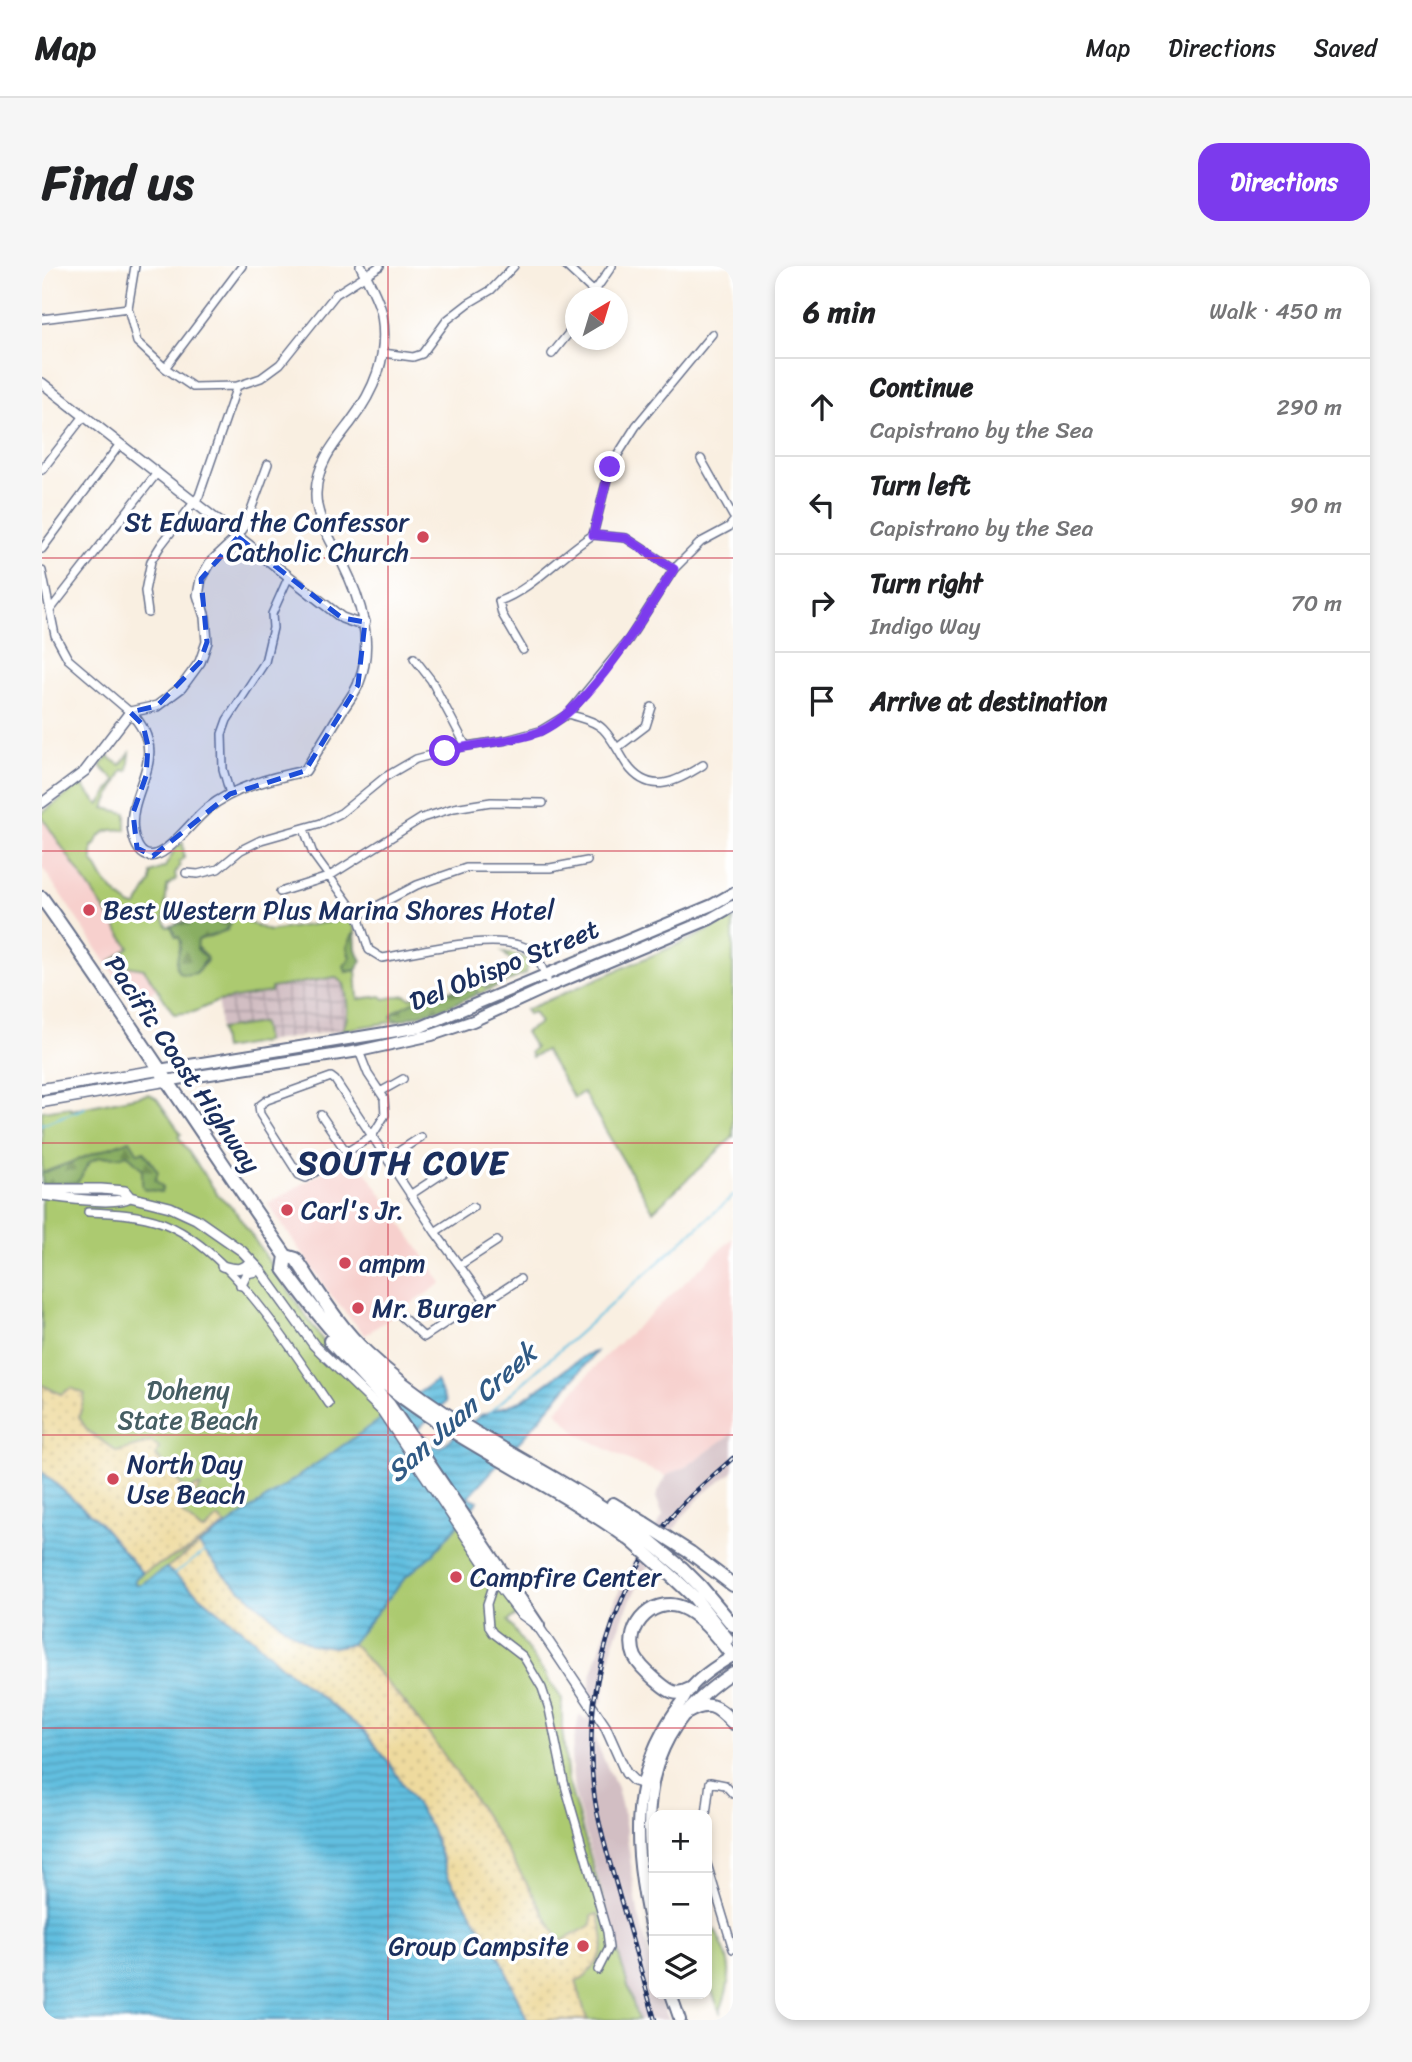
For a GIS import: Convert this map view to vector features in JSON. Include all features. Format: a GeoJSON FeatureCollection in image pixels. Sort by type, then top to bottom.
{"type":"FeatureCollection","features":[{"type":"Feature","properties":{"kind":"highway","name":"Pacific Coast Highway"},"geometry":{"type":"LineString","coordinates":[[42,898],[286,1256],[296,1259],[357,1343],[436,1421],[545,1474]]}},
{"type":"Feature","properties":{"kind":"highway","name":"Pacific Coast Highway"},"geometry":{"type":"LineString","coordinates":[[286,1256],[284,1269],[314,1310],[355,1356],[405,1393],[545,1474],[595,1514],[638,1532],[679,1574],[727,1644]]}},
{"type":"Feature","properties":{"kind":"highway"},"geometry":{"type":"LineString","coordinates":[[314,1310],[324,1334],[386,1408],[469,1531],[538,1626]]}},
{"type":"Feature","properties":{"kind":"highway"},"geometry":{"type":"LineString","coordinates":[[545,1474],[638,1532],[691,1553],[733,1585]]}},
{"type":"Feature","properties":{"kind":"highway","name":"Pacific Coast Highway"},"geometry":{"type":"LineString","coordinates":[[679,1574],[701,1587],[733,1625]]}},
{"type":"Feature","properties":{"kind":"highway"},"geometry":{"type":"LineString","coordinates":[[690,1689],[676,1694],[639,1663],[632,1647],[637,1624],[649,1611],[665,1605],[688,1610],[727,1644],[733,1656]]}},
{"type":"Feature","properties":{"kind":"highway"},"geometry":{"type":"LineString","coordinates":[[686,1713],[697,1707],[711,1705],[733,1723]]}},
{"type":"Feature","properties":{"kind":"main road","name":"Del Obispo Street"},"geometry":{"type":"LineString","coordinates":[[162,1076],[421,1027],[712,905],[733,893]]}},
{"type":"Feature","properties":{"kind":"main road","name":"Del Obispo Street"},"geometry":{"type":"LineString","coordinates":[[162,1076],[359,1051],[454,1028],[710,919],[733,906]]}},
{"type":"Feature","properties":{"kind":"main road"},"geometry":{"type":"LineString","coordinates":[[42,1089],[162,1076]]}},
{"type":"Feature","properties":{"kind":"main road"},"geometry":{"type":"LineString","coordinates":[[42,1102],[162,1076]]}},
{"type":"Feature","properties":{"kind":"main road"},"geometry":{"type":"LineString","coordinates":[[653,1936],[643,1894],[638,1830],[652,1751],[663,1728],[690,1689],[733,1656]]}},
{"type":"Feature","properties":{"kind":"main road"},"geometry":{"type":"LineString","coordinates":[[652,1873],[647,1785],[667,1741],[686,1713],[704,1693],[733,1671]]}},
{"type":"Feature","properties":{"kind":"main road"},"geometry":{"type":"LineString","coordinates":[[674,1999],[680,2020]]}},
{"type":"Feature","properties":{"kind":"street"},"geometry":{"type":"LineString","coordinates":[[135,266],[128,308],[137,342],[164,368],[192,387],[237,386],[261,378],[280,364],[337,294],[363,271],[380,266]]}},
{"type":"Feature","properties":{"kind":"street"},"geometry":{"type":"LineString","coordinates":[[164,368],[242,266]]}},
{"type":"Feature","properties":{"kind":"street"},"geometry":{"type":"LineString","coordinates":[[383,353],[413,357],[422,354],[447,320],[491,290],[514,266]]}},
{"type":"Feature","properties":{"kind":"street"},"geometry":{"type":"LineString","coordinates":[[566,266],[585,287]]}},
{"type":"Feature","properties":{"kind":"street"},"geometry":{"type":"LineString","coordinates":[[596,287],[612,266]]}},
{"type":"Feature","properties":{"kind":"street"},"geometry":{"type":"LineString","coordinates":[[42,571],[55,635],[68,659],[143,725],[148,746],[146,776],[133,813],[137,848],[145,855],[153,856],[163,852],[195,819],[230,794],[274,777],[305,771],[358,685],[365,657],[365,622],[354,587],[326,532],[316,496],[326,453],[365,403],[375,384],[383,353],[382,314],[363,271]]}},
{"type":"Feature","properties":{"kind":"street"},"geometry":{"type":"LineString","coordinates":[[42,319],[128,308]]}},
{"type":"Feature","properties":{"kind":"street"},"geometry":{"type":"LineString","coordinates":[[593,535],[610,467],[636,426],[712,334]]}},
{"type":"Feature","properties":{"kind":"street"},"geometry":{"type":"LineString","coordinates":[[552,354],[565,338]]}},
{"type":"Feature","properties":{"kind":"street"},"geometry":{"type":"LineString","coordinates":[[43,386],[342,618],[356,623],[365,622]]}},
{"type":"Feature","properties":{"kind":"street"},"geometry":{"type":"LineString","coordinates":[[148,613],[145,592],[151,561],[199,496],[237,386]]}},
{"type":"Feature","properties":{"kind":"street"},"geometry":{"type":"LineString","coordinates":[[42,470],[84,416]]}},
{"type":"Feature","properties":{"kind":"street"},"geometry":{"type":"LineString","coordinates":[[42,548],[120,444]]}},
{"type":"Feature","properties":{"kind":"street"},"geometry":{"type":"LineString","coordinates":[[701,459],[733,516]]}},
{"type":"Feature","properties":{"kind":"street"},"geometry":{"type":"LineString","coordinates":[[42,803],[85,771],[130,712],[156,706],[181,688],[200,662],[207,642],[205,617],[198,595],[201,579],[210,563],[238,537],[245,526],[268,464]]}},
{"type":"Feature","properties":{"kind":"street"},"geometry":{"type":"LineString","coordinates":[[51,610],[157,473]]}},
{"type":"Feature","properties":{"kind":"street"},"geometry":{"type":"LineString","coordinates":[[186,873],[198,874],[218,869],[241,850],[261,840],[304,829],[341,813],[365,791],[416,759],[540,731],[568,714],[629,639],[674,569],[701,542],[733,523]]}},
{"type":"Feature","properties":{"kind":"street"},"geometry":{"type":"LineString","coordinates":[[523,650],[502,614],[499,601],[511,597],[572,548],[593,535],[626,538],[674,569]]}},
{"type":"Feature","properties":{"kind":"street"},"geometry":{"type":"LineString","coordinates":[[230,794],[223,769],[222,734],[227,720],[265,662],[273,628],[272,614],[289,576]]}},
{"type":"Feature","properties":{"kind":"street"},"geometry":{"type":"LineString","coordinates":[[414,658],[431,680],[466,746]]}},
{"type":"Feature","properties":{"kind":"street"},"geometry":{"type":"LineString","coordinates":[[617,748],[646,726],[652,707]]}},
{"type":"Feature","properties":{"kind":"street"},"geometry":{"type":"LineString","coordinates":[[568,714],[603,729],[629,768],[645,780],[668,785],[703,765]]}},
{"type":"Feature","properties":{"kind":"street"},"geometry":{"type":"LineString","coordinates":[[280,892],[328,877],[422,818],[454,808],[491,802],[543,803]]}},
{"type":"Feature","properties":{"kind":"street"},"geometry":{"type":"LineString","coordinates":[[304,829],[313,854],[358,916],[369,950],[382,958],[490,942],[527,948],[536,955],[550,986]]}},
{"type":"Feature","properties":{"kind":"street"},"geometry":{"type":"LineString","coordinates":[[358,916],[417,885],[466,868],[550,868],[587,861]]}},
{"type":"Feature","properties":{"kind":"street"},"geometry":{"type":"LineString","coordinates":[[359,1051],[368,1074],[384,1098],[385,1115],[372,1136],[347,1153],[306,1178],[299,1175],[260,1114],[260,1106],[267,1100],[331,1077],[335,1080],[372,1136],[410,1195],[435,1232],[486,1302]]}},
{"type":"Feature","properties":{"kind":"street"},"geometry":{"type":"LineString","coordinates":[[380,1092],[402,1079]]}},
{"type":"Feature","properties":{"kind":"street"},"geometry":{"type":"LineString","coordinates":[[321,1115],[347,1153]]}},
{"type":"Feature","properties":{"kind":"street"},"geometry":{"type":"LineString","coordinates":[[387,1159],[421,1137]]}},
{"type":"Feature","properties":{"kind":"street"},"geometry":{"type":"LineString","coordinates":[[410,1195],[451,1168]]}},
{"type":"Feature","properties":{"kind":"street"},"geometry":{"type":"LineString","coordinates":[[42,1193],[82,1191],[123,1194],[170,1206],[230,1240],[260,1270],[314,1345],[386,1408]]}},
{"type":"Feature","properties":{"kind":"street"},"geometry":{"type":"LineString","coordinates":[[42,1193],[111,1200],[130,1197]]}},
{"type":"Feature","properties":{"kind":"street"},"geometry":{"type":"LineString","coordinates":[[435,1232],[473,1207]]}},
{"type":"Feature","properties":{"kind":"street"},"geometry":{"type":"LineString","coordinates":[[88,1212],[131,1215],[161,1222],[188,1236],[222,1266],[264,1310],[329,1404]]}},
{"type":"Feature","properties":{"kind":"street"},"geometry":{"type":"LineString","coordinates":[[460,1265],[497,1241]]}},
{"type":"Feature","properties":{"kind":"street"},"geometry":{"type":"LineString","coordinates":[[222,1266],[242,1269],[247,1267],[251,1260]]}},
{"type":"Feature","properties":{"kind":"street"},"geometry":{"type":"LineString","coordinates":[[241,1285],[247,1273],[260,1270]]}},
{"type":"Feature","properties":{"kind":"street"},"geometry":{"type":"LineString","coordinates":[[401,1316],[424,1337],[486,1302],[520,1279]]}},
{"type":"Feature","properties":{"kind":"street"},"geometry":{"type":"LineString","coordinates":[[469,1531],[495,1580],[520,1613],[538,1626],[605,1726],[626,1773],[634,1781],[647,1785]]}},
{"type":"Feature","properties":{"kind":"street"},"geometry":{"type":"LineString","coordinates":[[495,1580],[487,1604],[489,1627],[528,1662],[539,1680],[547,1702],[564,1782],[607,1932],[609,1948],[598,1970]]}},
{"type":"Feature","properties":{"kind":"street"},"geometry":{"type":"LineString","coordinates":[[707,1810],[710,1782],[724,1785],[733,1794]]}},
{"type":"Feature","properties":{"kind":"street"},"geometry":{"type":"LineString","coordinates":[[710,1873],[733,1949]]}},
{"type":"Feature","properties":{"kind":"highlighted area"},"geometry":{"type":"Polygon","coordinates":[[[238,537],[342,618],[365,622],[358,685],[305,771],[230,794],[153,856],[137,848],[133,813],[146,776],[148,746],[143,725],[130,712],[157,706],[200,662],[207,642],[201,579],[238,537]]]}},
{"type":"Feature","properties":{"kind":"shaded area"},"geometry":{"type":"Polygon","coordinates":[[[42,817],[130,948],[110,961],[113,966],[144,969],[158,988],[134,1004],[42,867],[42,817]]]}},
{"type":"Feature","properties":{"kind":"shaded area"},"geometry":{"type":"Polygon","coordinates":[[[335,977],[344,984],[347,996],[346,1025],[342,1030],[265,1042],[262,1023],[220,1029],[218,1001],[271,993],[271,988],[335,977]]]}},
{"type":"Feature","properties":{"kind":"shaded area"},"geometry":{"type":"Polygon","coordinates":[[[354,1154],[442,1283],[365,1335],[332,1297],[268,1204],[354,1154]]]}},
{"type":"Feature","properties":{"kind":"shaded area"},"geometry":{"type":"Polygon","coordinates":[[[733,1238],[733,1433],[687,1466],[666,1476],[579,1435],[556,1411],[604,1357],[733,1238]]]}},
{"type":"Feature","properties":{"kind":"shaded area"},"geometry":{"type":"Polygon","coordinates":[[[733,1433],[733,1472],[704,1493],[684,1515],[643,1574],[613,1645],[602,1703],[597,1704],[595,1740],[617,1788],[624,1816],[638,1913],[649,1955],[649,1999],[662,1999],[668,2020],[638,2020],[574,1792],[571,1757],[579,1715],[587,1721],[591,1676],[616,1598],[634,1560],[663,1516],[656,1497],[666,1476],[687,1466],[733,1433]]]}},
{"type":"Feature","properties":{"kind":"green space"},"geometry":{"type":"Polygon","coordinates":[[[130,753],[128,771],[123,770],[104,808],[126,813],[126,830],[116,829],[103,833],[92,846],[92,861],[119,897],[131,906],[137,906],[151,882],[151,873],[165,867],[177,845],[183,843],[184,858],[179,862],[176,879],[167,886],[164,920],[168,927],[171,926],[176,937],[179,936],[182,945],[179,969],[185,973],[196,973],[207,961],[196,946],[198,940],[228,930],[233,913],[236,912],[249,923],[269,931],[350,919],[355,930],[347,947],[350,958],[346,972],[356,970],[358,999],[381,996],[384,999],[405,995],[410,998],[430,992],[394,1013],[391,1017],[398,1021],[342,1030],[347,1020],[347,1001],[344,984],[335,977],[271,988],[271,992],[218,1001],[194,1012],[174,1014],[144,969],[113,967],[110,962],[129,947],[42,817],[42,813],[81,784],[99,805],[116,781],[100,766],[108,756],[120,765],[130,753]]]}},
{"type":"Feature","properties":{"kind":"green space"},"geometry":{"type":"Polygon","coordinates":[[[233,913],[226,929],[198,940],[197,949],[207,958],[196,973],[180,973],[176,965],[181,942],[171,926],[188,920],[216,919],[233,913]]]}},
{"type":"Feature","properties":{"kind":"green space"},"geometry":{"type":"Polygon","coordinates":[[[733,918],[733,1137],[653,1211],[583,1092],[574,1098],[545,1050],[532,1057],[530,1052],[535,1048],[525,1032],[540,1023],[533,1012],[528,1014],[525,1010],[733,918]]]}},
{"type":"Feature","properties":{"kind":"green space"},"geometry":{"type":"Polygon","coordinates":[[[355,930],[356,949],[362,961],[356,970],[346,972],[344,966],[350,958],[347,947],[355,930]]]}},
{"type":"Feature","properties":{"kind":"green space"},"geometry":{"type":"Polygon","coordinates":[[[503,952],[524,957],[529,962],[525,974],[478,994],[474,988],[479,984],[486,987],[513,974],[512,962],[503,952]]]}},
{"type":"Feature","properties":{"kind":"green space"},"geometry":{"type":"Polygon","coordinates":[[[474,988],[478,994],[447,1007],[398,1021],[391,1017],[398,1010],[430,992],[437,996],[455,989],[459,992],[474,988]]]}},
{"type":"Feature","properties":{"kind":"green space"},"geometry":{"type":"Polygon","coordinates":[[[262,1023],[265,1042],[223,1049],[220,1029],[262,1023]]]}},
{"type":"Feature","properties":{"kind":"green space","name":"Doheny State Beach"},"geometry":{"type":"Polygon","coordinates":[[[149,1094],[157,1099],[181,1134],[178,1136],[218,1195],[233,1208],[338,1363],[384,1406],[522,1610],[508,1621],[562,1699],[562,1728],[568,1781],[638,2020],[527,2020],[513,1984],[362,1730],[280,1665],[192,1589],[135,1584],[135,1579],[74,1499],[42,1472],[42,1111],[70,1107],[71,1110],[149,1094]]]}},
{"type":"Feature","properties":{"kind":"green space"},"geometry":{"type":"Polygon","coordinates":[[[130,1140],[138,1153],[144,1151],[158,1172],[155,1180],[163,1187],[161,1192],[142,1186],[142,1169],[127,1154],[94,1159],[77,1182],[42,1184],[42,1173],[130,1140]]]}},
{"type":"Feature","properties":{"kind":"green space"},"geometry":{"type":"Polygon","coordinates":[[[715,1930],[729,1970],[720,2012],[712,1992],[712,1932],[715,1930]]]}},
{"type":"Feature","properties":{"kind":"sand","name":"North Day Use Beach"},"geometry":{"type":"Polygon","coordinates":[[[42,1385],[61,1394],[71,1388],[85,1394],[79,1417],[87,1430],[117,1452],[151,1442],[159,1448],[156,1456],[187,1491],[201,1487],[182,1511],[183,1515],[201,1530],[205,1530],[218,1518],[226,1525],[186,1551],[142,1573],[98,1521],[42,1472],[42,1385]]]}},
{"type":"Feature","properties":{"kind":"sand"},"geometry":{"type":"Polygon","coordinates":[[[199,1545],[333,1647],[351,1644],[356,1647],[412,1712],[453,1767],[509,1853],[560,1942],[592,1925],[592,1916],[598,1914],[603,1948],[593,1967],[582,1979],[576,1981],[587,2020],[527,2020],[499,1955],[449,1878],[431,1828],[387,1760],[362,1729],[280,1665],[253,1639],[166,1568],[199,1545]]]}},
{"type":"Feature","properties":{"kind":"water"},"geometry":{"type":"Polygon","coordinates":[[[596,1352],[468,1497],[478,1501],[434,1553],[406,1577],[351,1644],[333,1647],[310,1644],[284,1627],[226,1577],[199,1545],[436,1381],[446,1402],[417,1430],[427,1438],[427,1443],[431,1446],[441,1447],[481,1415],[521,1401],[586,1355],[596,1352]]]}},
{"type":"Feature","properties":{"kind":"water"},"geometry":{"type":"Polygon","coordinates":[[[42,1472],[98,1521],[142,1573],[135,1579],[135,1584],[139,1585],[166,1568],[253,1639],[280,1665],[362,1729],[387,1760],[431,1828],[449,1878],[499,1955],[527,2020],[42,2020],[42,1472]]]}},
{"type":"Feature","properties":{"kind":"waterway"},"geometry":{"type":"LineString","coordinates":[[42,1124],[85,1108]]}},
{"type":"Feature","properties":{"kind":"waterway","name":"San Juan Creek"},"geometry":{"type":"LineString","coordinates":[[490,1412],[733,1196]]}},
{"type":"Feature","properties":{"kind":"waterway","name":"San Juan Creek"},"geometry":{"type":"LineString","coordinates":[[174,1574],[207,1550]]}},
{"type":"Feature","properties":{"kind":"railway"},"geometry":{"type":"LineString","coordinates":[[655,2020],[597,1812],[592,1764],[595,1693],[612,1624],[642,1559],[678,1510],[733,1458]]}},
{"type":"Feature","properties":{"kind":"place","name":"St Edward the Confessor Catholic Church"},"geometry":{"type":"Point","coordinates":[423,537]}},
{"type":"Feature","properties":{"kind":"place","name":"Best Western Plus Marina Shores Hotel"},"geometry":{"type":"Point","coordinates":[89,910]}},
{"type":"Feature","properties":{"kind":"place","name":"Carl's Jr."},"geometry":{"type":"Point","coordinates":[287,1210]}},
{"type":"Feature","properties":{"kind":"place","name":"ampm"},"geometry":{"type":"Point","coordinates":[345,1263]}},
{"type":"Feature","properties":{"kind":"place","name":"Mr. Burger"},"geometry":{"type":"Point","coordinates":[358,1308]}},
{"type":"Feature","properties":{"kind":"place","name":"North Day Use Beach"},"geometry":{"type":"Point","coordinates":[113,1479]}},
{"type":"Feature","properties":{"kind":"place","name":"Campfire Center"},"geometry":{"type":"Point","coordinates":[456,1577]}},
{"type":"Feature","properties":{"kind":"place","name":"Group Campsite"},"geometry":{"type":"Point","coordinates":[583,1946]}},
{"type":"Feature","properties":{"kind":"district","name":"SOUTH COVE"},"geometry":{"type":"Point","coordinates":[403,1162]}},
{"type":"Feature","properties":{"kind":"route"},"geometry":{"type":"LineString","coordinates":[[445,751],[540,731],[568,714],[629,639],[674,569],[626,538],[593,535],[610,467]]}}]}
